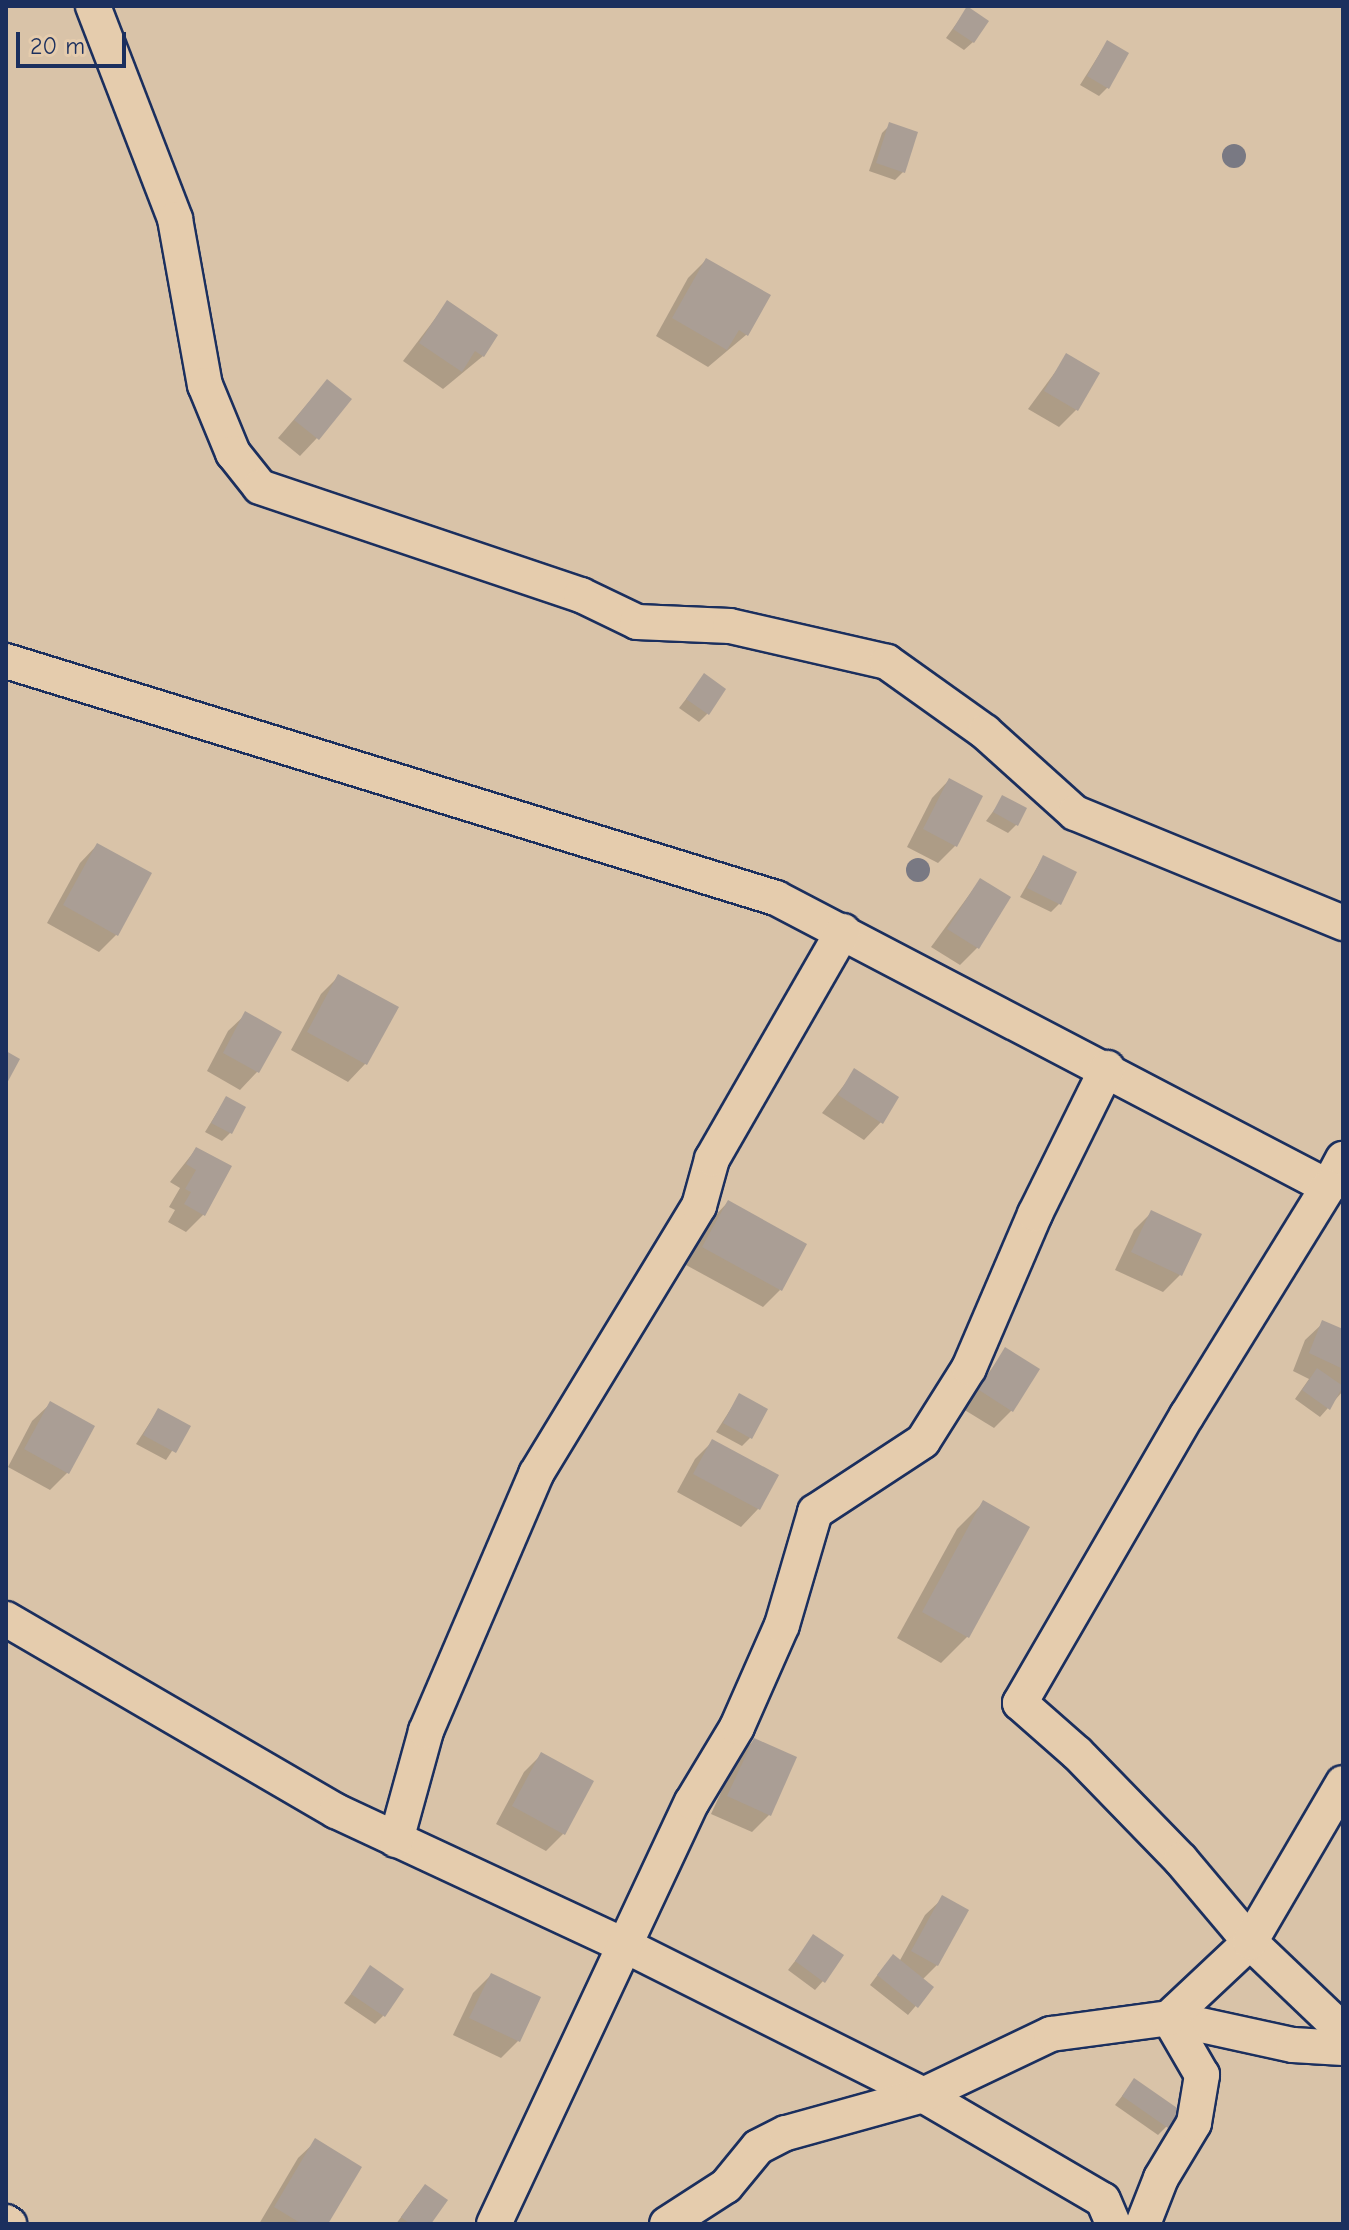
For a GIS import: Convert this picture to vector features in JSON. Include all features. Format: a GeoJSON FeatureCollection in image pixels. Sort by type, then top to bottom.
{"type":"FeatureCollection","features":[{"type":"Feature","properties":{"kind":"street"},"geometry":{"type":"LineString","coordinates":[[93,6],[175,219],[205,385],[233,453],[260,487],[581,595],[637,622],[730,626],[887,662],[985,732],[1075,813],[1343,923]]}},
{"type":"Feature","properties":{"kind":"street"},"geometry":{"type":"LineString","coordinates":[[6,661],[776,898],[1107,1068],[1335,1173],[1187,1415],[1020,1703],[1077,1753],[1181,1860],[1250,1942],[1343,2031]]}},
{"type":"Feature","properties":{"kind":"street"},"geometry":{"type":"LineString","coordinates":[[396,1840],[426,1731],[536,1474],[699,1206],[712,1159],[843,931]]}},
{"type":"Feature","properties":{"kind":"street"},"geometry":{"type":"LineString","coordinates":[[494,2224],[692,1802],[737,1727],[782,1625],[815,1512],[923,1441],[969,1368],[1035,1214],[1107,1068]]}},
{"type":"Feature","properties":{"kind":"street"},"geometry":{"type":"LineString","coordinates":[[6,1619],[336,1811],[626,1946],[923,2095],[1103,2200],[1113,2224]]}},
{"type":"Feature","properties":{"kind":"street"},"geometry":{"type":"LineString","coordinates":[[1169,2018],[1250,1942],[1343,1783]]}},
{"type":"Feature","properties":{"kind":"street"},"geometry":{"type":"LineString","coordinates":[[1143,2224],[1161,2178],[1194,2123],[1202,2075],[1169,2018]]}},
{"type":"Feature","properties":{"kind":"street"},"geometry":{"type":"LineString","coordinates":[[667,2224],[726,2186],[758,2147],[786,2133],[923,2095],[1007,2051],[1051,2034],[1169,2018],[1293,2045],[1343,2048]]}},
{"type":"Feature","properties":{"kind":"building"},"geometry":{"type":"Polygon","coordinates":[[[967,6],[989,21],[974,43],[953,29],[967,6]]]}},
{"type":"Feature","properties":{"kind":"building"},"geometry":{"type":"Polygon","coordinates":[[[1107,40],[1129,53],[1109,89],[1087,76],[1107,40]]]}},
{"type":"Feature","properties":{"kind":"building"},"geometry":{"type":"Polygon","coordinates":[[[889,122],[918,132],[905,173],[876,163],[889,122]]]}},
{"type":"Feature","properties":{"kind":"building"},"geometry":{"type":"Polygon","coordinates":[[[706,258],[771,295],[748,336],[739,330],[727,350],[672,318],[706,258]]]}},
{"type":"Feature","properties":{"kind":"building"},"geometry":{"type":"Polygon","coordinates":[[[447,300],[498,335],[484,357],[475,351],[462,372],[419,343],[447,300]]]}},
{"type":"Feature","properties":{"kind":"building"},"geometry":{"type":"Polygon","coordinates":[[[1066,353],[1100,373],[1078,411],[1044,391],[1066,353]]]}},
{"type":"Feature","properties":{"kind":"building"},"geometry":{"type":"Polygon","coordinates":[[[327,379],[352,399],[319,440],[294,420],[327,379]]]}},
{"type":"Feature","properties":{"kind":"building"},"geometry":{"type":"Polygon","coordinates":[[[704,673],[726,689],[709,715],[686,699],[704,673]]]}},
{"type":"Feature","properties":{"kind":"building"},"geometry":{"type":"Polygon","coordinates":[[[949,778],[983,796],[957,847],[923,829],[949,778]]]}},
{"type":"Feature","properties":{"kind":"building"},"geometry":{"type":"Polygon","coordinates":[[[1002,795],[1027,808],[1018,826],[993,812],[1002,795]]]}},
{"type":"Feature","properties":{"kind":"building"},"geometry":{"type":"Polygon","coordinates":[[[97,843],[152,873],[118,936],[63,905],[97,843]]]}},
{"type":"Feature","properties":{"kind":"building"},"geometry":{"type":"Polygon","coordinates":[[[1043,855],[1077,872],[1061,905],[1027,888],[1043,855]]]}},
{"type":"Feature","properties":{"kind":"building"},"geometry":{"type":"Polygon","coordinates":[[[980,878],[1011,897],[979,949],[947,929],[980,878]]]}},
{"type":"Feature","properties":{"kind":"building"},"geometry":{"type":"Polygon","coordinates":[[[338,974],[399,1007],[367,1065],[307,1032],[338,974]]]}},
{"type":"Feature","properties":{"kind":"building"},"geometry":{"type":"Polygon","coordinates":[[[245,1011],[282,1032],[259,1073],[223,1053],[245,1011]]]}},
{"type":"Feature","properties":{"kind":"building"},"geometry":{"type":"Polygon","coordinates":[[[6,1051],[20,1059],[6,1085],[6,1051]]]}},
{"type":"Feature","properties":{"kind":"building"},"geometry":{"type":"Polygon","coordinates":[[[854,1068],[899,1097],[883,1124],[838,1095],[854,1068]]]}},
{"type":"Feature","properties":{"kind":"building"},"geometry":{"type":"Polygon","coordinates":[[[226,1096],[246,1107],[232,1134],[211,1123],[226,1096]]]}},
{"type":"Feature","properties":{"kind":"building"},"geometry":{"type":"Polygon","coordinates":[[[196,1147],[232,1166],[205,1216],[184,1204],[191,1192],[185,1189],[196,1170],[186,1164],[196,1147]]]}},
{"type":"Feature","properties":{"kind":"building"},"geometry":{"type":"Polygon","coordinates":[[[728,1200],[807,1244],[782,1291],[702,1247],[728,1200]]]}},
{"type":"Feature","properties":{"kind":"building"},"geometry":{"type":"Polygon","coordinates":[[[1151,1210],[1202,1234],[1182,1276],[1131,1252],[1151,1210]]]}},
{"type":"Feature","properties":{"kind":"building"},"geometry":{"type":"Polygon","coordinates":[[[1322,1320],[1343,1329],[1343,1369],[1309,1353],[1322,1320]]]}},
{"type":"Feature","properties":{"kind":"building"},"geometry":{"type":"Polygon","coordinates":[[[1005,1347],[1040,1369],[1013,1412],[979,1390],[1005,1347]]]}},
{"type":"Feature","properties":{"kind":"building"},"geometry":{"type":"Polygon","coordinates":[[[1317,1368],[1343,1386],[1330,1410],[1302,1390],[1317,1368]]]}},
{"type":"Feature","properties":{"kind":"building"},"geometry":{"type":"Polygon","coordinates":[[[739,1393],[768,1409],[752,1439],[723,1423],[739,1393]]]}},
{"type":"Feature","properties":{"kind":"building"},"geometry":{"type":"Polygon","coordinates":[[[50,1401],[95,1426],[69,1474],[24,1449],[50,1401]]]}},
{"type":"Feature","properties":{"kind":"building"},"geometry":{"type":"Polygon","coordinates":[[[158,1408],[191,1426],[176,1453],[143,1435],[158,1408]]]}},
{"type":"Feature","properties":{"kind":"building"},"geometry":{"type":"Polygon","coordinates":[[[712,1439],[779,1475],[760,1510],[693,1474],[712,1439]]]}},
{"type":"Feature","properties":{"kind":"building"},"geometry":{"type":"Polygon","coordinates":[[[983,1500],[1030,1527],[969,1638],[922,1612],[983,1500]]]}},
{"type":"Feature","properties":{"kind":"building"},"geometry":{"type":"Polygon","coordinates":[[[754,1738],[797,1757],[771,1816],[727,1796],[754,1738]]]}},
{"type":"Feature","properties":{"kind":"building"},"geometry":{"type":"Polygon","coordinates":[[[541,1752],[594,1781],[565,1835],[512,1806],[541,1752]]]}},
{"type":"Feature","properties":{"kind":"building"},"geometry":{"type":"Polygon","coordinates":[[[942,1895],[969,1910],[938,1966],[911,1951],[942,1895]]]}},
{"type":"Feature","properties":{"kind":"building"},"geometry":{"type":"Polygon","coordinates":[[[813,1934],[844,1955],[825,1983],[795,1961],[813,1934]]]}},
{"type":"Feature","properties":{"kind":"building"},"geometry":{"type":"Polygon","coordinates":[[[893,1954],[934,1987],[918,2008],[877,1975],[893,1954]]]}},
{"type":"Feature","properties":{"kind":"building"},"geometry":{"type":"Polygon","coordinates":[[[370,1965],[404,1989],[385,2017],[351,1994],[370,1965]]]}},
{"type":"Feature","properties":{"kind":"building"},"geometry":{"type":"Polygon","coordinates":[[[491,1973],[541,1997],[520,2042],[469,2018],[491,1973]]]}},
{"type":"Feature","properties":{"kind":"building"},"geometry":{"type":"Polygon","coordinates":[[[1134,2078],[1180,2110],[1168,2128],[1122,2096],[1134,2078]]]}},
{"type":"Feature","properties":{"kind":"building"},"geometry":{"type":"Polygon","coordinates":[[[315,2138],[362,2167],[328,2224],[302,2224],[274,2207],[315,2138]]]}},
{"type":"Feature","properties":{"kind":"building"},"geometry":{"type":"Polygon","coordinates":[[[425,2184],[448,2200],[431,2224],[410,2224],[401,2217],[425,2184]]]}}]}
